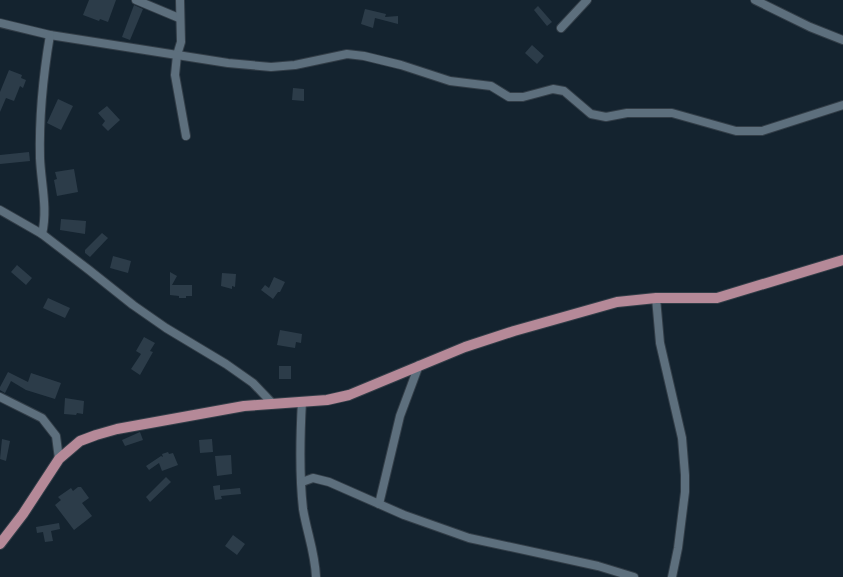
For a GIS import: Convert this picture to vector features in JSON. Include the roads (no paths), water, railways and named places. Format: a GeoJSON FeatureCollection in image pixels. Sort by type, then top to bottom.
{"type":"FeatureCollection","features":[{"type":"Feature","properties":{"kind":"main road"},"geometry":{"type":"LineString","coordinates":[[0,544],[23,514],[59,459],[80,441],[117,429],[244,406],[327,400],[349,395],[465,347],[616,302],[656,298],[717,298],[843,260]]}},
{"type":"Feature","properties":{"kind":"street"},"geometry":{"type":"LineString","coordinates":[[136,0],[179,18]]}},
{"type":"Feature","properties":{"kind":"street"},"geometry":{"type":"LineString","coordinates":[[180,0],[181,42],[177,55],[175,74],[186,136]]}},
{"type":"Feature","properties":{"kind":"street"},"geometry":{"type":"LineString","coordinates":[[561,28],[587,0]]}},
{"type":"Feature","properties":{"kind":"street"},"geometry":{"type":"LineString","coordinates":[[755,0],[810,27],[843,40]]}},
{"type":"Feature","properties":{"kind":"street"},"geometry":{"type":"LineString","coordinates":[[0,23],[50,35],[228,63],[272,67],[295,65],[347,54],[364,56],[401,65],[450,81],[491,86],[509,97],[554,90],[564,91],[591,114],[606,117],[627,113],[672,113],[736,131],[762,131],[843,105]]}},
{"type":"Feature","properties":{"kind":"street"},"geometry":{"type":"LineString","coordinates":[[42,234],[45,218],[40,160],[40,120],[43,81],[50,35]]}},
{"type":"Feature","properties":{"kind":"street"},"geometry":{"type":"LineString","coordinates":[[0,210],[42,234],[133,305],[166,328],[226,364],[252,383],[273,404]]}},
{"type":"Feature","properties":{"kind":"street"},"geometry":{"type":"LineString","coordinates":[[656,298],[660,343],[682,438],[685,475],[685,492],[678,548],[672,577]]}},
{"type":"Feature","properties":{"kind":"street"},"geometry":{"type":"LineString","coordinates":[[379,504],[396,430],[410,386],[419,366]]}},
{"type":"Feature","properties":{"kind":"street"},"geometry":{"type":"LineString","coordinates":[[0,397],[42,418],[56,436],[59,459]]}},
{"type":"Feature","properties":{"kind":"street"},"geometry":{"type":"LineString","coordinates":[[302,401],[300,463],[305,520],[315,560],[316,577]]}},
{"type":"Feature","properties":{"kind":"street"},"geometry":{"type":"LineString","coordinates":[[302,482],[313,478],[329,482],[438,528],[469,538],[598,566],[634,577]]}}]}
